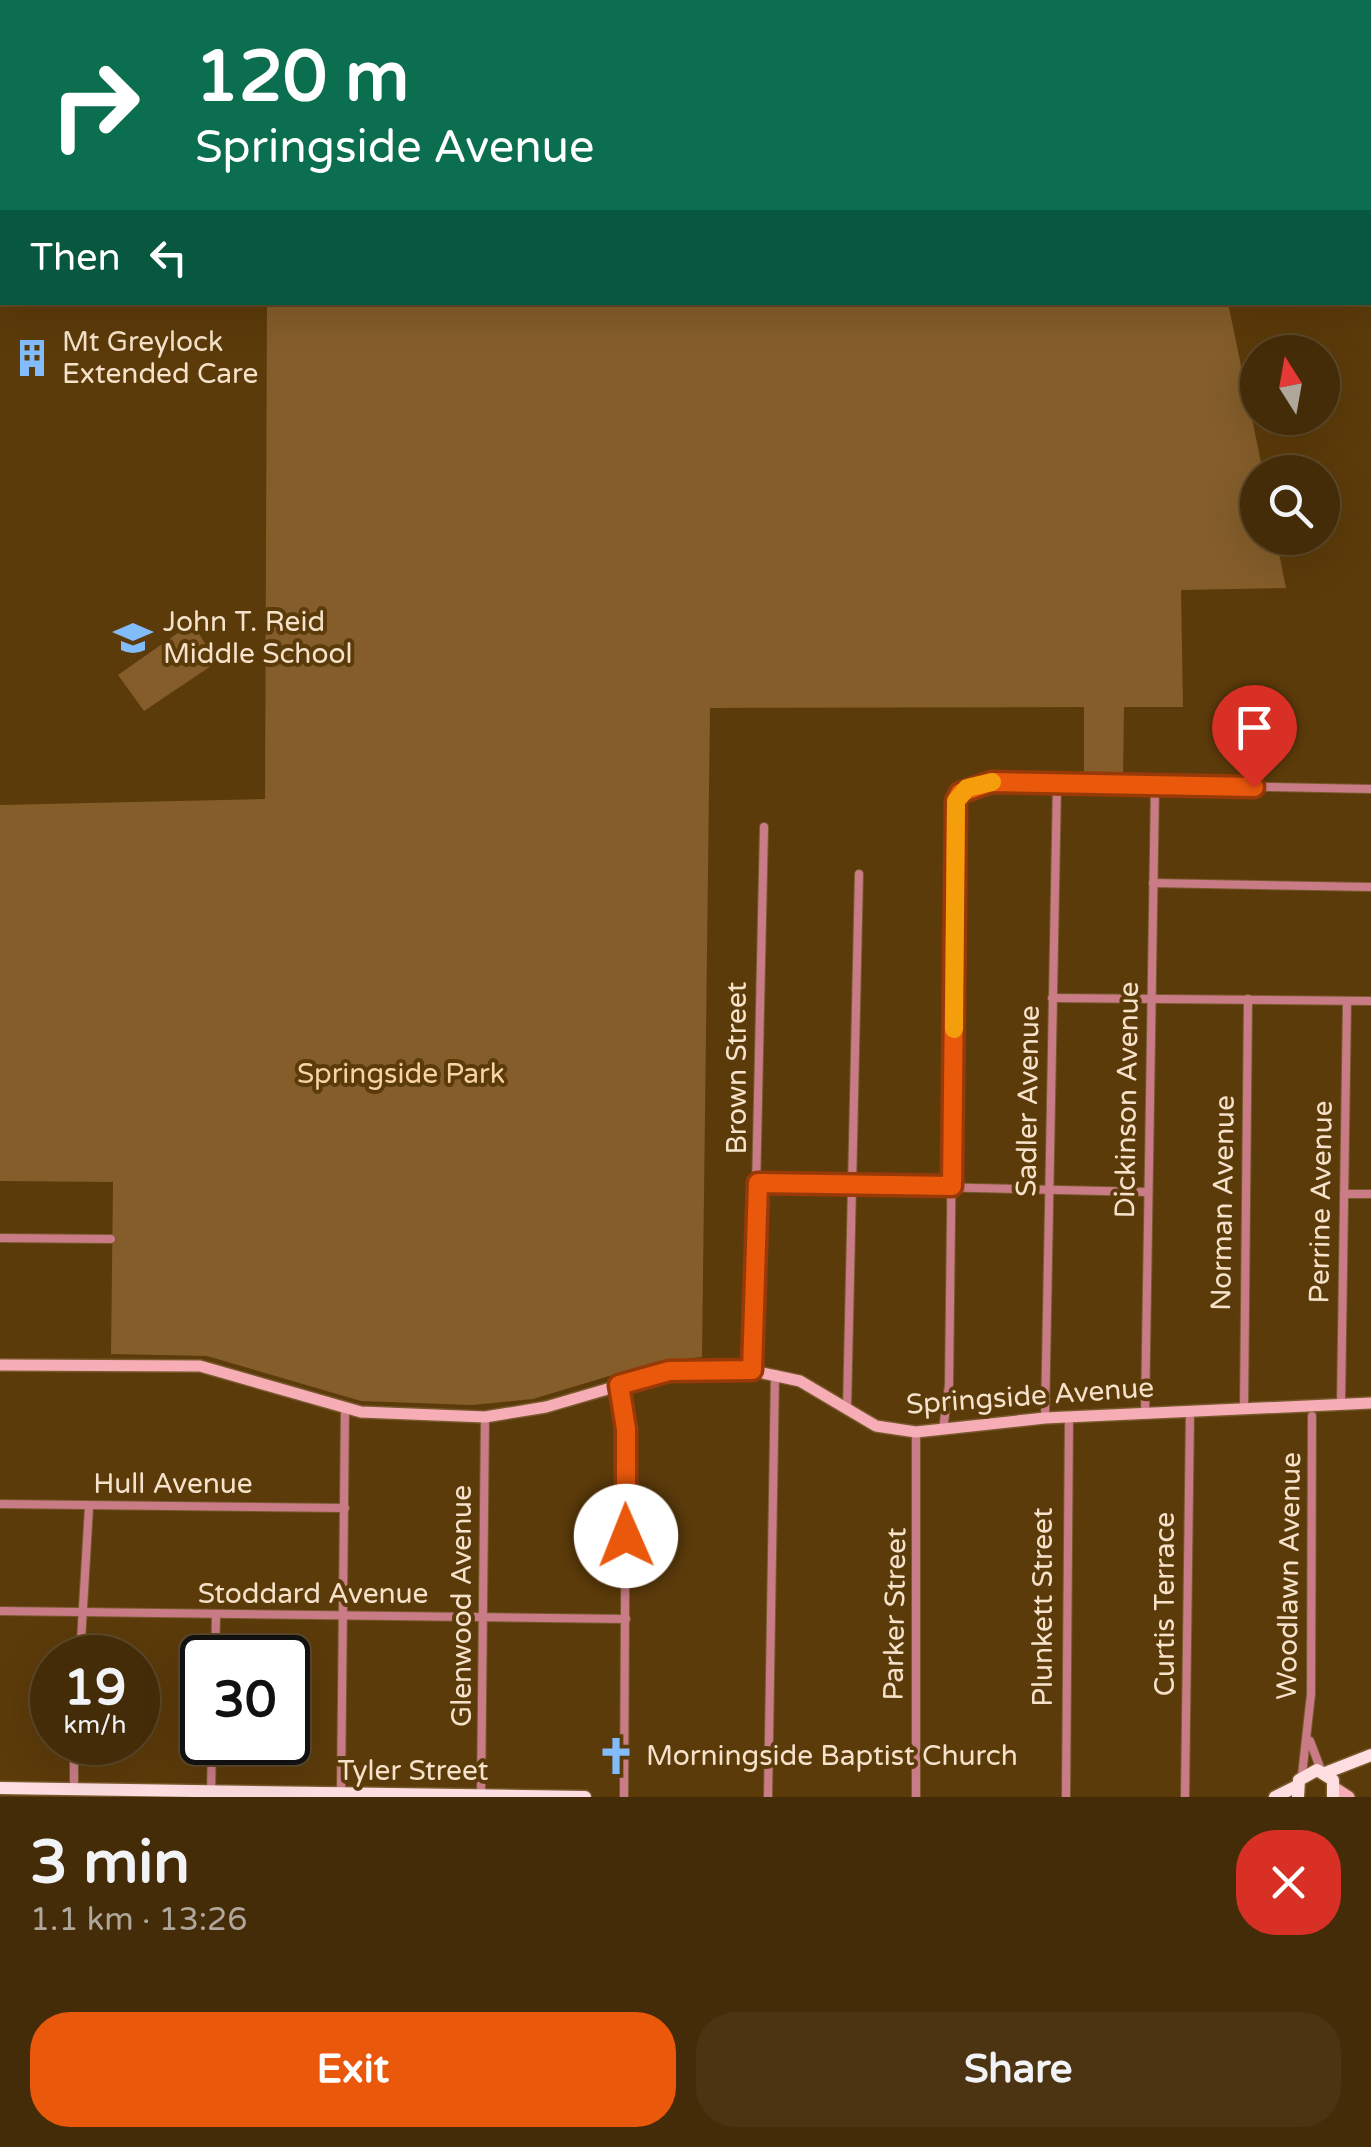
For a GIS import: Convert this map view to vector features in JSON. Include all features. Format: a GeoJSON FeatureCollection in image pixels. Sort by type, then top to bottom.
{"type":"FeatureCollection","features":[{"type":"Feature","properties":{"kind":"main road"},"geometry":{"type":"LineString","coordinates":[[1275,1797],[1324,1772],[1369,1756]]}},
{"type":"Feature","properties":{"kind":"main road"},"geometry":{"type":"LineString","coordinates":[[1324,1772],[1334,1790],[1369,1756]]}},
{"type":"Feature","properties":{"kind":"main road","name":"Tyler Street"},"geometry":{"type":"LineString","coordinates":[[0,1788],[75,1795],[585,1797]]}},
{"type":"Feature","properties":{"kind":"street","name":"Sadler Avenue"},"geometry":{"type":"LineString","coordinates":[[1045,1418],[1056,784]]}},
{"type":"Feature","properties":{"kind":"street"},"geometry":{"type":"LineString","coordinates":[[942,1429],[950,1385],[956,801],[972,786],[1371,789]]}},
{"type":"Feature","properties":{"kind":"street","name":"Dickinson Avenue"},"geometry":{"type":"LineString","coordinates":[[1145,1414],[1155,786]]}},
{"type":"Feature","properties":{"kind":"street","name":"Brown Street"},"geometry":{"type":"LineString","coordinates":[[752,1370],[764,827]]}},
{"type":"Feature","properties":{"kind":"street"},"geometry":{"type":"LineString","coordinates":[[848,1409],[859,874]]}},
{"type":"Feature","properties":{"kind":"street"},"geometry":{"type":"LineString","coordinates":[[1153,883],[1371,887]]}},
{"type":"Feature","properties":{"kind":"street"},"geometry":{"type":"LineString","coordinates":[[1052,998],[1371,1001]]}},
{"type":"Feature","properties":{"kind":"street","name":"Norman Avenue"},"geometry":{"type":"LineString","coordinates":[[1244,1408],[1248,999]]}},
{"type":"Feature","properties":{"kind":"street","name":"Perrine Avenue"},"geometry":{"type":"LineString","coordinates":[[1341,1404],[1347,1001]]}},
{"type":"Feature","properties":{"kind":"street"},"geometry":{"type":"LineString","coordinates":[[758,1183],[1148,1192]]}},
{"type":"Feature","properties":{"kind":"street"},"geometry":{"type":"LineString","coordinates":[[1344,1194],[1371,1194]]}},
{"type":"Feature","properties":{"kind":"street"},"geometry":{"type":"LineString","coordinates":[[0,1238],[111,1239]]}},
{"type":"Feature","properties":{"kind":"street","name":"Springside Avenue"},"geometry":{"type":"LineString","coordinates":[[0,1365],[200,1366],[345,1408],[485,1417],[546,1407],[669,1371],[752,1370],[824,1392],[876,1426],[916,1432],[1045,1418],[1371,1402]]}},
{"type":"Feature","properties":{"kind":"street"},"geometry":{"type":"LineString","coordinates":[[768,1797],[775,1374]]}},
{"type":"Feature","properties":{"kind":"street"},"geometry":{"type":"LineString","coordinates":[[619,1385],[626,1429],[624,1797]]}},
{"type":"Feature","properties":{"kind":"street"},"geometry":{"type":"LineString","coordinates":[[341,1796],[345,1408]]}},
{"type":"Feature","properties":{"kind":"street","name":"Curtis Terrace"},"geometry":{"type":"LineString","coordinates":[[1185,1797],[1190,1411]]}},
{"type":"Feature","properties":{"kind":"street","name":"Woodlawn Avenue"},"geometry":{"type":"LineString","coordinates":[[1299,1786],[1308,1737],[1312,1416]]}},
{"type":"Feature","properties":{"kind":"street","name":"Glenwood Avenue"},"geometry":{"type":"LineString","coordinates":[[481,1796],[485,1417]]}},
{"type":"Feature","properties":{"kind":"street","name":"Plunkett Street"},"geometry":{"type":"LineString","coordinates":[[1066,1797],[1069,1418]]}},
{"type":"Feature","properties":{"kind":"street","name":"Parker Street"},"geometry":{"type":"LineString","coordinates":[[916,1432],[916,1797]]}},
{"type":"Feature","properties":{"kind":"street","name":"Hull Avenue"},"geometry":{"type":"LineString","coordinates":[[0,1504],[345,1508]]}},
{"type":"Feature","properties":{"kind":"street"},"geometry":{"type":"LineString","coordinates":[[80,1635],[90,1507]]}},
{"type":"Feature","properties":{"kind":"street","name":"Stoddard Avenue"},"geometry":{"type":"LineString","coordinates":[[0,1610],[216,1617],[626,1619]]}},
{"type":"Feature","properties":{"kind":"street"},"geometry":{"type":"LineString","coordinates":[[216,1617],[216,1635]]}},
{"type":"Feature","properties":{"kind":"street","name":"Woodlawn Avenue"},"geometry":{"type":"LineString","coordinates":[[1308,1737],[1324,1772]]}},
{"type":"Feature","properties":{"kind":"street"},"geometry":{"type":"LineString","coordinates":[[72,1765],[75,1795]]}},
{"type":"Feature","properties":{"kind":"street"},"geometry":{"type":"LineString","coordinates":[[211,1794],[212,1765]]}},
{"type":"Feature","properties":{"kind":"street"},"geometry":{"type":"LineString","coordinates":[[1334,1790],[1349,1797]]}},
{"type":"Feature","properties":{"kind":"green space","name":"Springside Park"},"geometry":{"type":"Polygon","coordinates":[[[267,305],[1228,305],[1240,361],[1240,435],[1255,435],[1259,455],[1240,455],[1240,555],[1279,555],[1286,588],[1181,590],[1183,707],[1124,707],[1123,776],[1084,776],[1084,707],[710,708],[702,1357],[652,1363],[533,1399],[472,1405],[361,1401],[207,1356],[111,1354],[113,1182],[0,1181],[0,805],[265,799],[267,305]]]}},
{"type":"Feature","properties":{"kind":"green space"},"geometry":{"type":"Polygon","coordinates":[[[192,623],[217,662],[144,711],[118,675],[192,623]]]}},
{"type":"Feature","properties":{"kind":"slow traffic"},"geometry":{"type":"LineString","coordinates":[[954,1029],[956,801],[967,788],[992,782]]}},
{"type":"Feature","properties":{"kind":"place","name":"Mt Greylock Extended Care"},"geometry":{"type":"Point","coordinates":[32,358]}},
{"type":"Feature","properties":{"kind":"place","name":"John T. Reid Middle School"},"geometry":{"type":"Point","coordinates":[133,638]}},
{"type":"Feature","properties":{"kind":"place","name":"Morningside Baptist Church"},"geometry":{"type":"Point","coordinates":[616,1756]}},
{"type":"Feature","properties":{"kind":"route"},"geometry":{"type":"LineString","coordinates":[[626,1536],[626,1429],[619,1385],[669,1371],[752,1370],[758,1183],[952,1186],[956,801],[960,793],[978,783],[991,782],[1254,787]]}}]}
